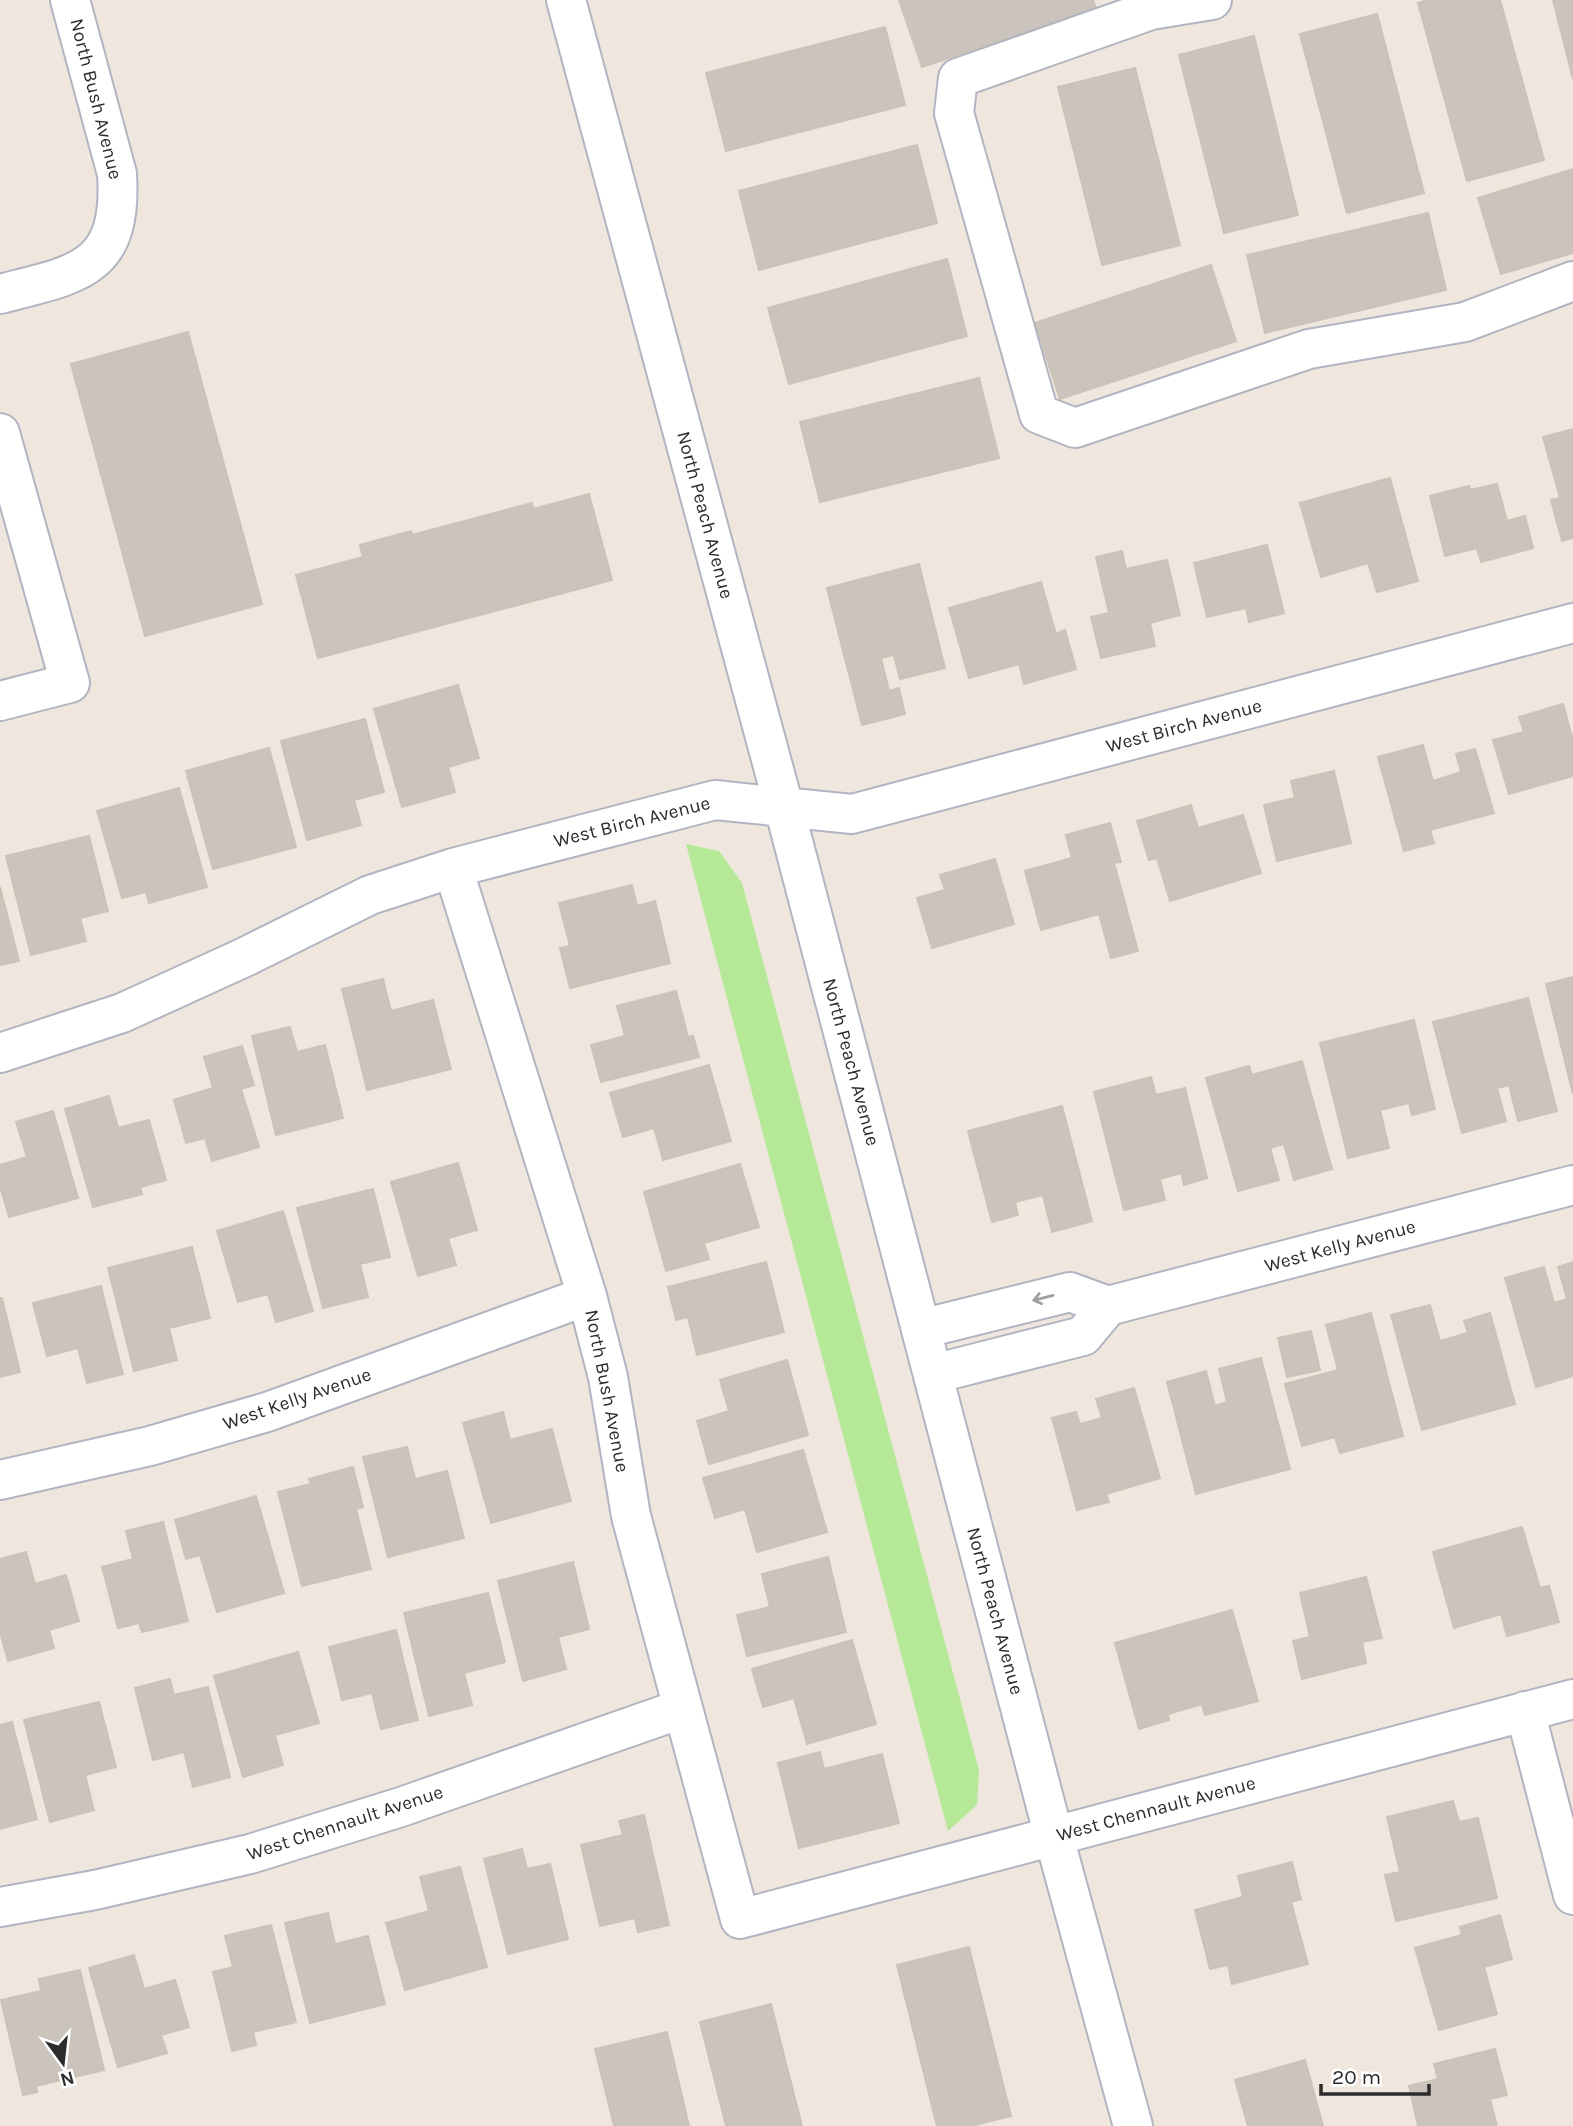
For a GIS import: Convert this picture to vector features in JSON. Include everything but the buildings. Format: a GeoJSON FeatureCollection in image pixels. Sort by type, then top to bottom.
{"type":"FeatureCollection","features":[{"type":"Feature","properties":{"kind":"street","name":"North Bush Avenue"},"geometry":{"type":"LineString","coordinates":[[0,294],[68,276],[92,261],[110,239],[116,221],[119,196],[117,174],[71,0]]}},
{"type":"Feature","properties":{"kind":"street","name":"North Peach Avenue"},"geometry":{"type":"LineString","coordinates":[[566,0],[784,807],[1054,1837],[1133,2126]]}},
{"type":"Feature","properties":{"kind":"street"},"geometry":{"type":"LineString","coordinates":[[1212,0],[1151,10],[958,78],[954,113],[1039,414],[1075,428],[1309,349],[1465,322],[1573,281]]}},
{"type":"Feature","properties":{"kind":"street"},"geometry":{"type":"LineString","coordinates":[[0,433],[70,683],[0,701]]}},
{"type":"Feature","properties":{"kind":"street","name":"West Birch Avenue"},"geometry":{"type":"LineString","coordinates":[[0,1053],[122,1013],[245,957],[370,895],[453,868],[715,800],[852,814],[1573,623]]}},
{"type":"Feature","properties":{"kind":"street","name":"North Bush Avenue"},"geometry":{"type":"LineString","coordinates":[[453,868],[587,1296],[608,1377],[631,1516],[740,1920]]}},
{"type":"Feature","properties":{"kind":"street","name":"West Kelly Avenue"},"geometry":{"type":"LineString","coordinates":[[1108,1306],[1573,1185]]}},
{"type":"Feature","properties":{"kind":"street"},"geometry":{"type":"LineString","coordinates":[[921,1329],[1070,1292],[1108,1306],[1083,1336],[933,1374]]}},
{"type":"Feature","properties":{"kind":"street","name":"West Kelly Avenue"},"geometry":{"type":"LineString","coordinates":[[0,1480],[150,1446],[267,1412],[587,1296]]}},
{"type":"Feature","properties":{"kind":"street","name":"West Chennault Avenue"},"geometry":{"type":"LineString","coordinates":[[740,1920],[1573,1699]]}},
{"type":"Feature","properties":{"kind":"street","name":"West Chennault Avenue"},"geometry":{"type":"LineString","coordinates":[[0,1907],[95,1890],[250,1854],[401,1807],[681,1709]]}},
{"type":"Feature","properties":{"kind":"street"},"geometry":{"type":"LineString","coordinates":[[1525,1712],[1573,1895]]}},
{"type":"Feature","properties":{"kind":"green space"},"geometry":{"type":"Polygon","coordinates":[[[686,844],[719,851],[742,883],[979,1770],[977,1805],[948,1831],[686,844]]]}}]}
